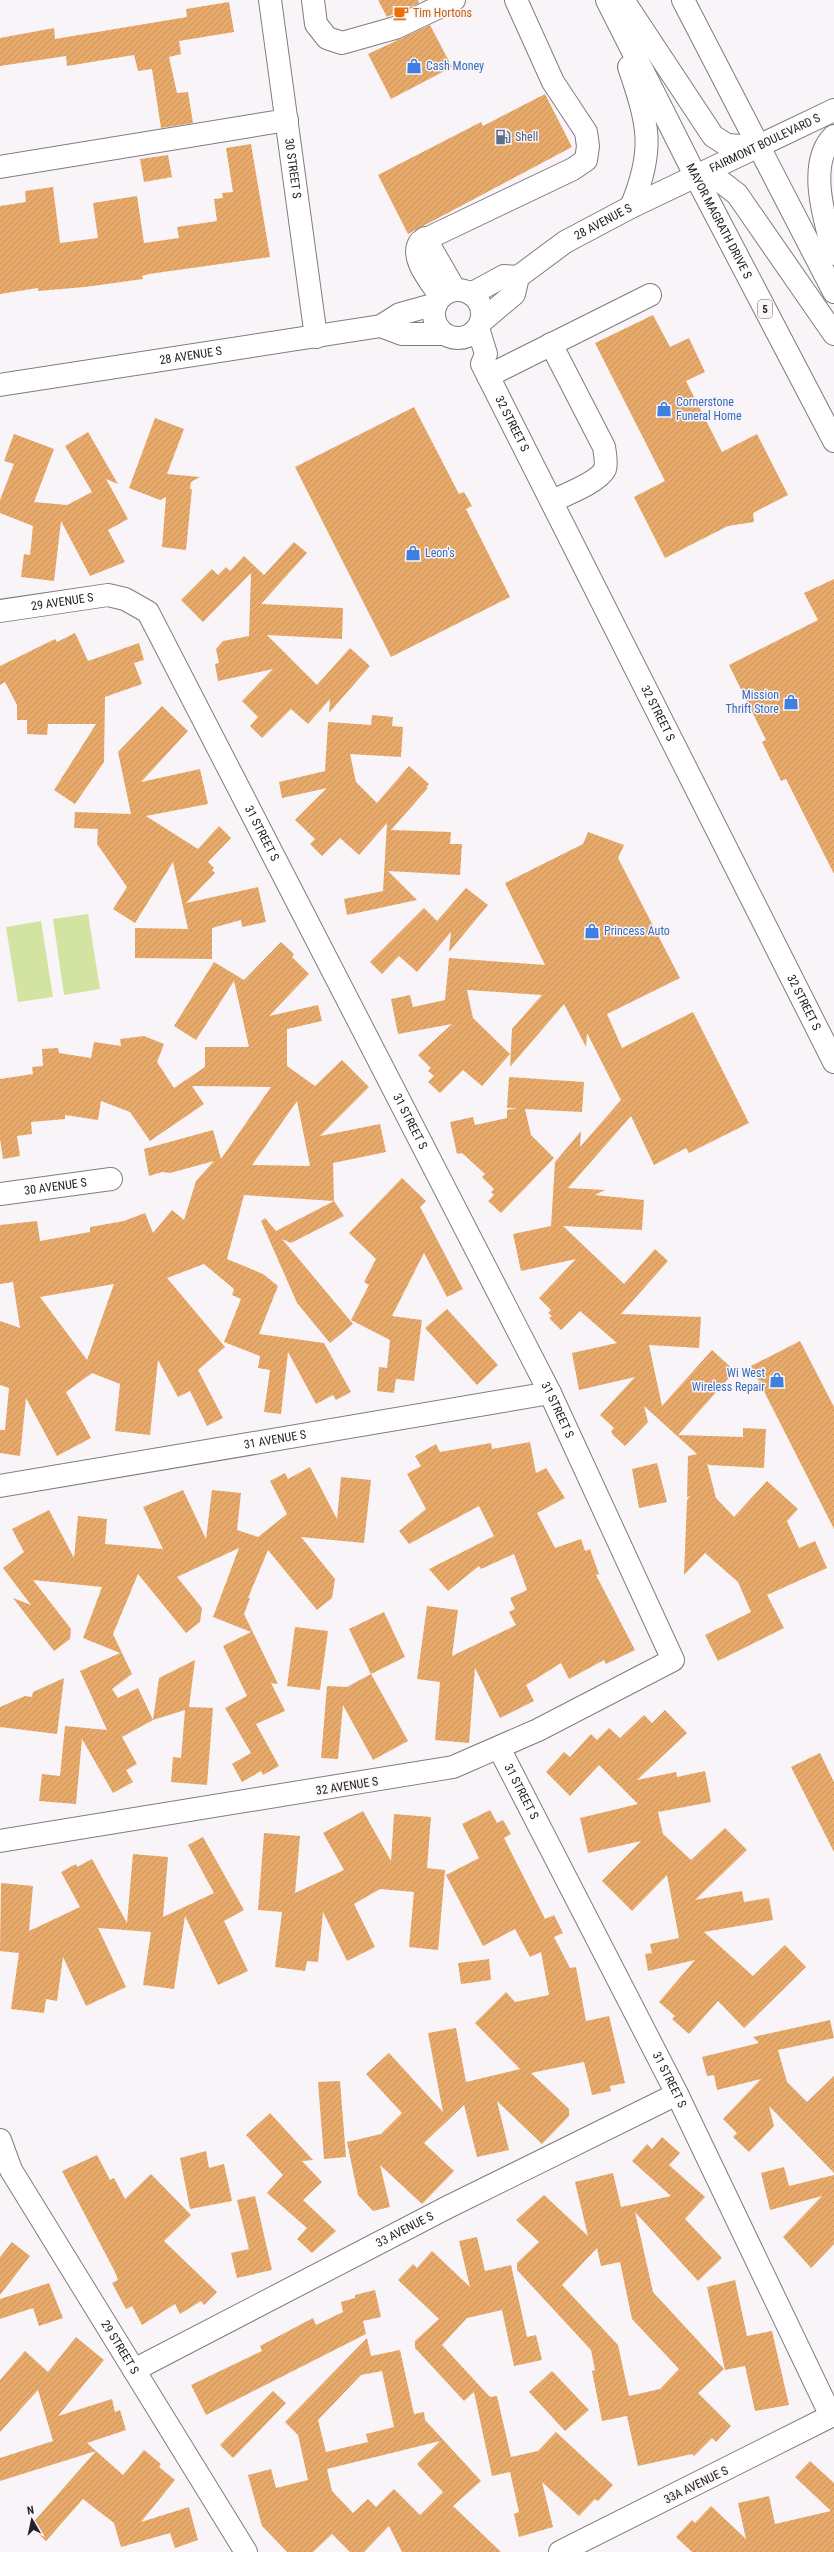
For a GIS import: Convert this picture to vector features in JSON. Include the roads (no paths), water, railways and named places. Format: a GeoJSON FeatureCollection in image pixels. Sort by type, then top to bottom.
{"type":"FeatureCollection","features":[{"type":"Feature","properties":{"kind":"street","name":"30 STREET S"},"geometry":{"type":"LineString","coordinates":[[270,0],[316,337]]}},
{"type":"Feature","properties":{"kind":"street"},"geometry":{"type":"LineString","coordinates":[[313,0],[316,24],[326,38],[342,43],[395,28],[454,0]]}},
{"type":"Feature","properties":{"kind":"street"},"geometry":{"type":"LineString","coordinates":[[485,370],[486,354],[480,325],[481,306],[451,296],[426,238],[573,169],[586,160],[588,146],[586,132],[553,82],[516,0]]}},
{"type":"Feature","properties":{"kind":"street"},"geometry":{"type":"LineString","coordinates":[[607,0],[635,85],[646,128],[647,158],[643,179],[631,207]]}},
{"type":"Feature","properties":{"kind":"street","name":"MAYOR MAGRATH DRIVE S"},"geometry":{"type":"LineString","coordinates":[[607,0],[696,177],[834,441]]}},
{"type":"Feature","properties":{"kind":"street"},"geometry":{"type":"LineString","coordinates":[[623,0],[713,136],[727,145],[758,147]]}},
{"type":"Feature","properties":{"kind":"street"},"geometry":{"type":"LineString","coordinates":[[683,0],[834,292]]}},
{"type":"Feature","properties":{"kind":"street","name":"FAIRMONT BOULEVARD S"},"geometry":{"type":"LineString","coordinates":[[696,177],[834,110]]}},
{"type":"Feature","properties":{"kind":"street"},"geometry":{"type":"LineString","coordinates":[[0,167],[287,120]]}},
{"type":"Feature","properties":{"kind":"street"},"geometry":{"type":"LineString","coordinates":[[834,136],[824,150],[819,169],[828,230],[834,254]]}},
{"type":"Feature","properties":{"kind":"street"},"geometry":{"type":"LineString","coordinates":[[696,177],[720,181],[737,194],[834,334]]}},
{"type":"Feature","properties":{"kind":"street","name":"28 AVENUE S"},"geometry":{"type":"LineString","coordinates":[[0,385],[381,326],[400,314],[504,276],[518,277],[565,242],[631,207],[696,177]]}},
{"type":"Feature","properties":{"kind":"street"},"geometry":{"type":"LineString","coordinates":[[381,326],[402,334],[466,338],[514,294],[518,277]]}},
{"type":"Feature","properties":{"kind":"street"},"geometry":{"type":"LineString","coordinates":[[451,296],[434,320],[451,336],[472,365],[485,370],[551,344],[650,295]]}},
{"type":"Feature","properties":{"kind":"street"},"geometry":{"type":"LineString","coordinates":[[551,344],[604,447],[606,458],[605,468],[599,477],[552,501]]}},
{"type":"Feature","properties":{"kind":"street","name":"32 STREET S"},"geometry":{"type":"LineString","coordinates":[[485,370],[834,1062]]}},
{"type":"Feature","properties":{"kind":"street","name":"29 AVENUE S"},"geometry":{"type":"LineString","coordinates":[[0,611],[94,596],[125,599]]}},
{"type":"Feature","properties":{"kind":"street","name":"31 STREET S"},"geometry":{"type":"LineString","coordinates":[[125,599],[148,612],[550,1393],[673,1660]]}},
{"type":"Feature","properties":{"kind":"street","name":"30 AVENUE S"},"geometry":{"type":"LineString","coordinates":[[0,1194],[111,1179]]}},
{"type":"Feature","properties":{"kind":"street","name":"31 AVENUE S"},"geometry":{"type":"LineString","coordinates":[[0,1486],[550,1393]]}},
{"type":"Feature","properties":{"kind":"street","name":"32 AVENUE S"},"geometry":{"type":"LineString","coordinates":[[0,1841],[394,1778],[452,1767],[499,1748],[673,1660]]}},
{"type":"Feature","properties":{"kind":"street","name":"31 STREET S"},"geometry":{"type":"LineString","coordinates":[[499,1748],[677,2094],[831,2416]]}},
{"type":"Feature","properties":{"kind":"street","name":"33 AVENUE S"},"geometry":{"type":"LineString","coordinates":[[134,2370],[448,2207],[677,2094]]}},
{"type":"Feature","properties":{"kind":"street","name":"29 STREET S"},"geometry":{"type":"LineString","coordinates":[[0,2140],[11,2170],[246,2552]]}},
{"type":"Feature","properties":{"kind":"street","name":"33A AVENUE S"},"geometry":{"type":"LineString","coordinates":[[560,2552],[831,2416]]}},
{"type":"Feature","properties":{"kind":"place","name":"Tim Hortons"},"geometry":{"type":"Point","coordinates":[401,13]}},
{"type":"Feature","properties":{"kind":"place","name":"Cash Money"},"geometry":{"type":"Point","coordinates":[414,66]}},
{"type":"Feature","properties":{"kind":"place","name":"Shell"},"geometry":{"type":"Point","coordinates":[503,137]}},
{"type":"Feature","properties":{"kind":"place","name":"Cornerstone Funeral Home"},"geometry":{"type":"Point","coordinates":[664,409]}},
{"type":"Feature","properties":{"kind":"place","name":"Leon's"},"geometry":{"type":"Point","coordinates":[413,553]}},
{"type":"Feature","properties":{"kind":"place","name":"Mission Thrift Store"},"geometry":{"type":"Point","coordinates":[791,702]}},
{"type":"Feature","properties":{"kind":"place","name":"Princess Auto"},"geometry":{"type":"Point","coordinates":[592,931]}},
{"type":"Feature","properties":{"kind":"place","name":"Wi West Wireless Repair"},"geometry":{"type":"Point","coordinates":[777,1380]}}]}
